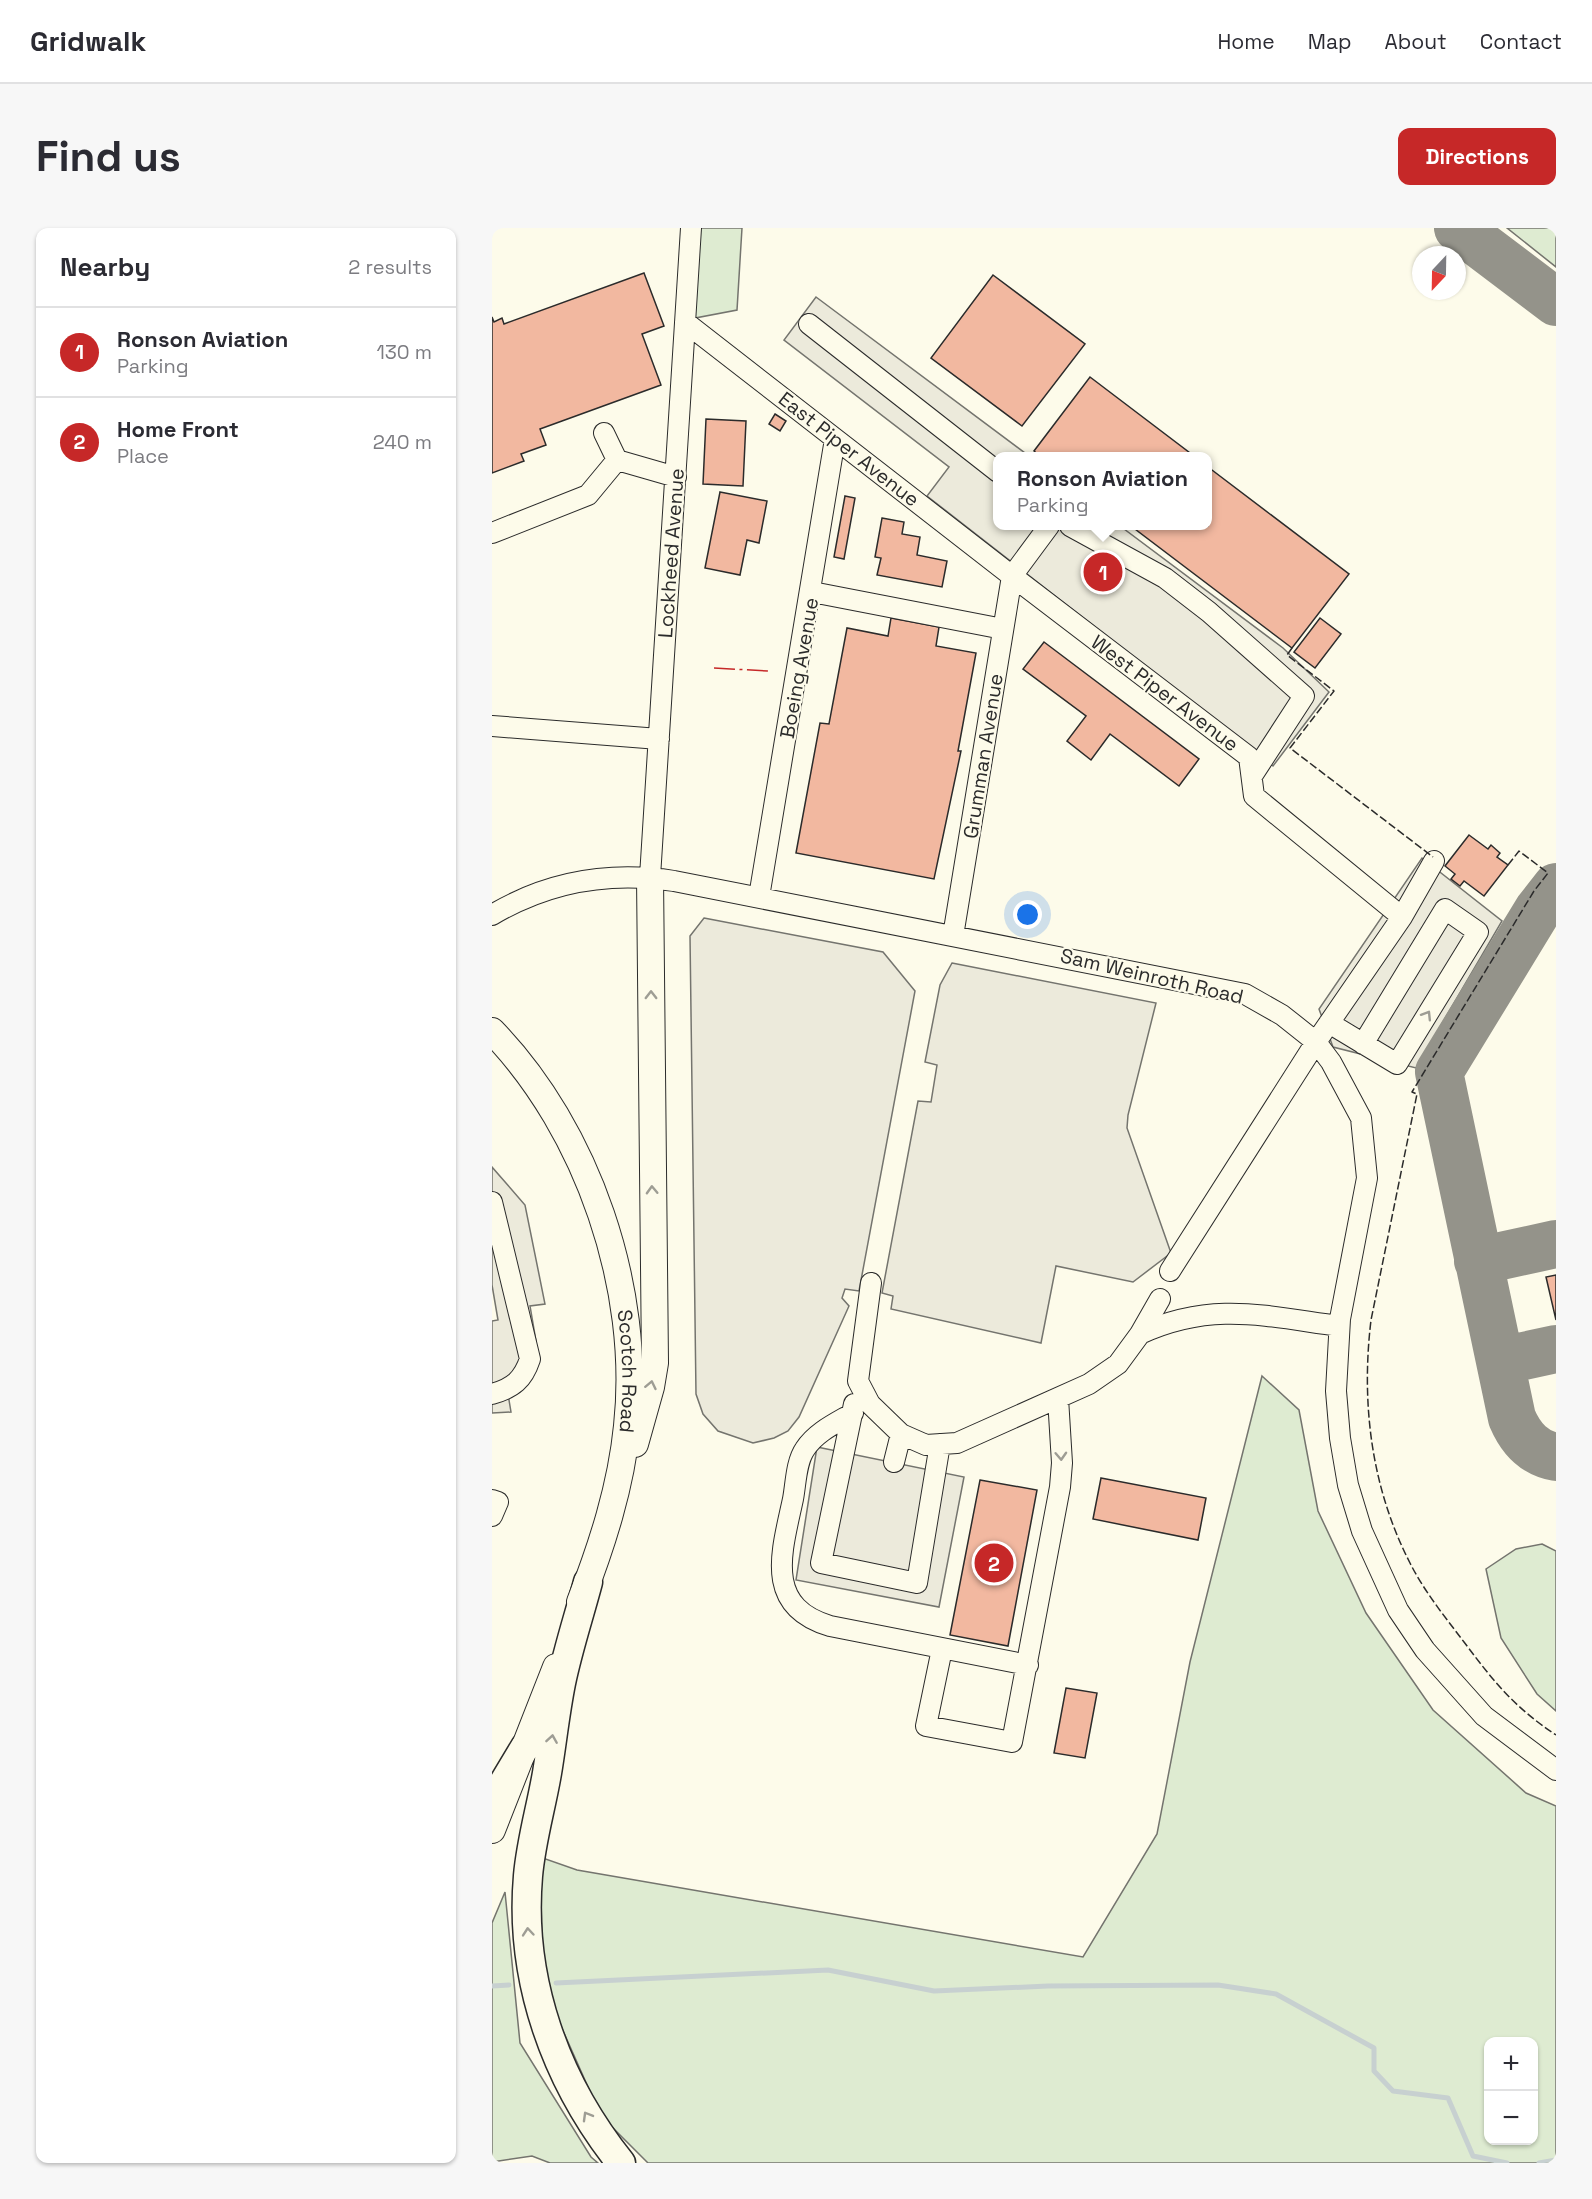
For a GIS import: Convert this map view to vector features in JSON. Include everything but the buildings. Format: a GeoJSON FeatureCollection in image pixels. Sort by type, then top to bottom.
{"type":"FeatureCollection","features":[{"type":"Feature","properties":{"kind":"highway"},"geometry":{"type":"LineString","coordinates":[[588,1582],[561,1683],[546,1775],[530,1852],[527,1923],[536,1992],[555,2052],[591,2124],[621,2163]]}},
{"type":"Feature","properties":{"kind":"highway"},"geometry":{"type":"LineString","coordinates":[[492,1802],[525,1747]]}},
{"type":"Feature","properties":{"kind":"main road"},"geometry":{"type":"LineString","coordinates":[[614,1500],[645,1412],[655,1363],[650,877]]}},
{"type":"Feature","properties":{"kind":"main road","name":"Scotch Road"},"geometry":{"type":"LineString","coordinates":[[492,1031],[526,1072],[571,1144],[590,1184],[607,1234],[625,1323],[628,1381],[627,1426],[614,1500],[588,1582],[492,1830]]}},
{"type":"Feature","properties":{"kind":"street","name":"Lockheed Avenue"},"geometry":{"type":"LineString","coordinates":[[650,877],[691,228]]}},
{"type":"Feature","properties":{"kind":"street","name":"East Piper Avenue"},"geometry":{"type":"LineString","coordinates":[[685,322],[1012,576]]}},
{"type":"Feature","properties":{"kind":"street"},"geometry":{"type":"LineString","coordinates":[[809,324],[993,468]]}},
{"type":"Feature","properties":{"kind":"street"},"geometry":{"type":"LineString","coordinates":[[604,433],[617,460],[675,477]]}},
{"type":"Feature","properties":{"kind":"street","name":"Boeing Avenue"},"geometry":{"type":"LineString","coordinates":[[759,897],[812,592],[835,439]]}},
{"type":"Feature","properties":{"kind":"street"},"geometry":{"type":"LineString","coordinates":[[492,533],[588,495],[617,460]]}},
{"type":"Feature","properties":{"kind":"street"},"geometry":{"type":"LineString","coordinates":[[1012,576],[1045,530]]}},
{"type":"Feature","properties":{"kind":"street"},"geometry":{"type":"LineString","coordinates":[[1079,530],[1165,578],[1209,612],[1304,696],[1252,776]]}},
{"type":"Feature","properties":{"kind":"street","name":"Grumman Avenue"},"geometry":{"type":"LineString","coordinates":[[953,936],[1012,576]]}},
{"type":"Feature","properties":{"kind":"street","name":"West Piper Avenue"},"geometry":{"type":"LineString","coordinates":[[1012,576],[1249,757],[1254,796],[1402,917]]}},
{"type":"Feature","properties":{"kind":"street"},"geometry":{"type":"LineString","coordinates":[[812,592],[1003,629]]}},
{"type":"Feature","properties":{"kind":"street"},"geometry":{"type":"LineString","coordinates":[[492,726],[659,739]]}},
{"type":"Feature","properties":{"kind":"street"},"geometry":{"type":"LineString","coordinates":[[1170,1272],[1316,1042],[1402,917],[1434,861]]}},
{"type":"Feature","properties":{"kind":"street","name":"Sam Weinroth Road"},"geometry":{"type":"LineString","coordinates":[[492,915],[529,895],[575,881],[608,876],[650,877],[1245,994],[1282,1015],[1316,1042],[1328,1056],[1361,1118],[1367,1178],[1339,1326],[1336,1391],[1340,1438],[1348,1485],[1376,1568],[1405,1620],[1450,1681],[1484,1716],[1515,1742],[1556,1770]]}},
{"type":"Feature","properties":{"kind":"street"},"geometry":{"type":"LineString","coordinates":[[1329,1023],[1397,1064],[1478,932],[1418,890]]}},
{"type":"Feature","properties":{"kind":"street"},"geometry":{"type":"LineString","coordinates":[[1363,1044],[1445,909]]}},
{"type":"Feature","properties":{"kind":"street"},"geometry":{"type":"LineString","coordinates":[[492,1202],[530,1359],[525,1374],[513,1388],[492,1394]]}},
{"type":"Feature","properties":{"kind":"street"},"geometry":{"type":"LineString","coordinates":[[872,1283],[853,1413],[821,1563],[917,1583],[940,1444]]}},
{"type":"Feature","properties":{"kind":"street"},"geometry":{"type":"LineString","coordinates":[[858,1381],[870,1404],[901,1434],[926,1445],[957,1443],[1089,1384],[1118,1364],[1140,1334],[1160,1299]]}},
{"type":"Feature","properties":{"kind":"street"},"geometry":{"type":"LineString","coordinates":[[1140,1334],[1184,1317],[1232,1312],[1339,1326]]}},
{"type":"Feature","properties":{"kind":"street"},"geometry":{"type":"LineString","coordinates":[[942,1649],[926,1726],[1012,1742],[1060,1487],[1062,1463],[1058,1398]]}},
{"type":"Feature","properties":{"kind":"street"},"geometry":{"type":"LineString","coordinates":[[853,1413],[823,1430],[803,1451],[782,1553],[781,1570],[785,1592],[796,1607],[821,1624],[1028,1665]]}},
{"type":"Feature","properties":{"kind":"street"},"geometry":{"type":"LineString","coordinates":[[894,1462],[901,1434]]}},
{"type":"Feature","properties":{"kind":"street"},"geometry":{"type":"LineString","coordinates":[[492,1500],[498,1502],[492,1516]]}},
{"type":"Feature","properties":{"kind":"green space"},"geometry":{"type":"Polygon","coordinates":[[[690,228],[742,228],[737,310],[695,318],[690,228]]]}},
{"type":"Feature","properties":{"kind":"green space"},"geometry":{"type":"Polygon","coordinates":[[[1507,228],[1556,228],[1556,267],[1507,228]]]}},
{"type":"Feature","properties":{"kind":"green space"},"geometry":{"type":"Polygon","coordinates":[[[1262,1376],[1299,1410],[1318,1511],[1366,1613],[1433,1710],[1526,1793],[1556,1806],[1556,2163],[648,2163],[601,2116],[543,1986],[540,1857],[577,1870],[1083,1957],[1157,1834],[1190,1662],[1262,1376]]]}},
{"type":"Feature","properties":{"kind":"green space"},"geometry":{"type":"Polygon","coordinates":[[[1542,1544],[1556,1551],[1556,1711],[1537,1694],[1501,1638],[1486,1569],[1516,1549],[1542,1544]]]}},
{"type":"Feature","properties":{"kind":"green space"},"geometry":{"type":"Polygon","coordinates":[[[505,1892],[520,2043],[591,2157],[598,2163],[550,2163],[532,2156],[492,2162],[492,1923],[505,1892]]]}},
{"type":"Feature","properties":{"kind":"shaded area"},"geometry":{"type":"Polygon","coordinates":[[[816,297],[1024,452],[993,452],[993,530],[1125,530],[1283,648],[1329,692],[1273,766],[927,496],[949,467],[784,340],[816,297]]]}},
{"type":"Feature","properties":{"kind":"shaded area"},"geometry":{"type":"Polygon","coordinates":[[[1422,858],[1502,921],[1416,1068],[1333,1047],[1319,1009],[1422,858]]]}},
{"type":"Feature","properties":{"kind":"shaded area"},"geometry":{"type":"Polygon","coordinates":[[[704,918],[883,952],[915,991],[859,1291],[845,1289],[842,1298],[849,1306],[799,1417],[788,1431],[774,1438],[753,1443],[718,1431],[703,1414],[696,1394],[690,936],[704,918]]]}},
{"type":"Feature","properties":{"kind":"shaded area"},"geometry":{"type":"Polygon","coordinates":[[[952,963],[1156,1003],[1128,1115],[1127,1128],[1171,1253],[1133,1282],[1056,1266],[1041,1343],[891,1309],[893,1296],[882,1293],[918,1101],[931,1102],[937,1065],[925,1062],[940,985],[952,963]]]}},
{"type":"Feature","properties":{"kind":"shaded area"},"geometry":{"type":"Polygon","coordinates":[[[492,1167],[525,1205],[545,1304],[530,1306],[536,1341],[536,1366],[508,1394],[511,1412],[492,1413],[492,1321],[498,1320],[492,1285],[492,1167]]]}},
{"type":"Feature","properties":{"kind":"shaded area"},"geometry":{"type":"Polygon","coordinates":[[[817,1447],[964,1477],[939,1607],[796,1580],[817,1447]]]}},
{"type":"Feature","properties":{"kind":"waterway"},"geometry":{"type":"LineString","coordinates":[[556,1983],[828,1970],[934,1991],[1048,1986],[1218,1985],[1276,1994],[1374,2048],[1374,2071],[1393,2091],[1448,2098],[1473,2156],[1507,2163]]}},
{"type":"Feature","properties":{"kind":"waterway"},"geometry":{"type":"LineString","coordinates":[[492,1986],[509,1985]]}},
{"type":"Feature","properties":{"kind":"waterway"},"geometry":{"type":"LineString","coordinates":[[1539,2163],[1556,2160]]}},
{"type":"Feature","properties":{"kind":"taxiway"},"geometry":{"type":"LineString","coordinates":[[1458,228],[1556,302]]}},
{"type":"Feature","properties":{"kind":"taxiway"},"geometry":{"type":"LineString","coordinates":[[1556,887],[1538,910],[1439,1072],[1512,1418],[1529,1444],[1541,1452],[1556,1457]]}},
{"type":"Feature","properties":{"kind":"taxiway"},"geometry":{"type":"LineString","coordinates":[[1478,1261],[1556,1244]]}},
{"type":"Feature","properties":{"kind":"taxiway"},"geometry":{"type":"LineString","coordinates":[[1500,1361],[1556,1349]]}},
{"type":"Feature","properties":{"kind":"fence"},"geometry":{"type":"LineString","coordinates":[[1292,648],[1287,655],[1334,691],[1290,748],[1433,857]]}},
{"type":"Feature","properties":{"kind":"fence"},"geometry":{"type":"LineString","coordinates":[[1508,865],[1519,851],[1548,873],[1534,891],[1412,1092],[1417,1094],[1371,1320],[1367,1382],[1372,1444],[1378,1475],[1386,1505],[1410,1563],[1428,1594],[1495,1682],[1516,1704],[1556,1735]]}},
{"type":"Feature","properties":{"kind":"power"},"geometry":{"type":"LineString","coordinates":[[714,668],[768,671]]}},
{"type":"Feature","properties":{"kind":"place","name":"Ronson Aviation"},"geometry":{"type":"Point","coordinates":[1103,572]}},
{"type":"Feature","properties":{"kind":"place","name":"Home Front"},"geometry":{"type":"Point","coordinates":[994,1563]}}]}
